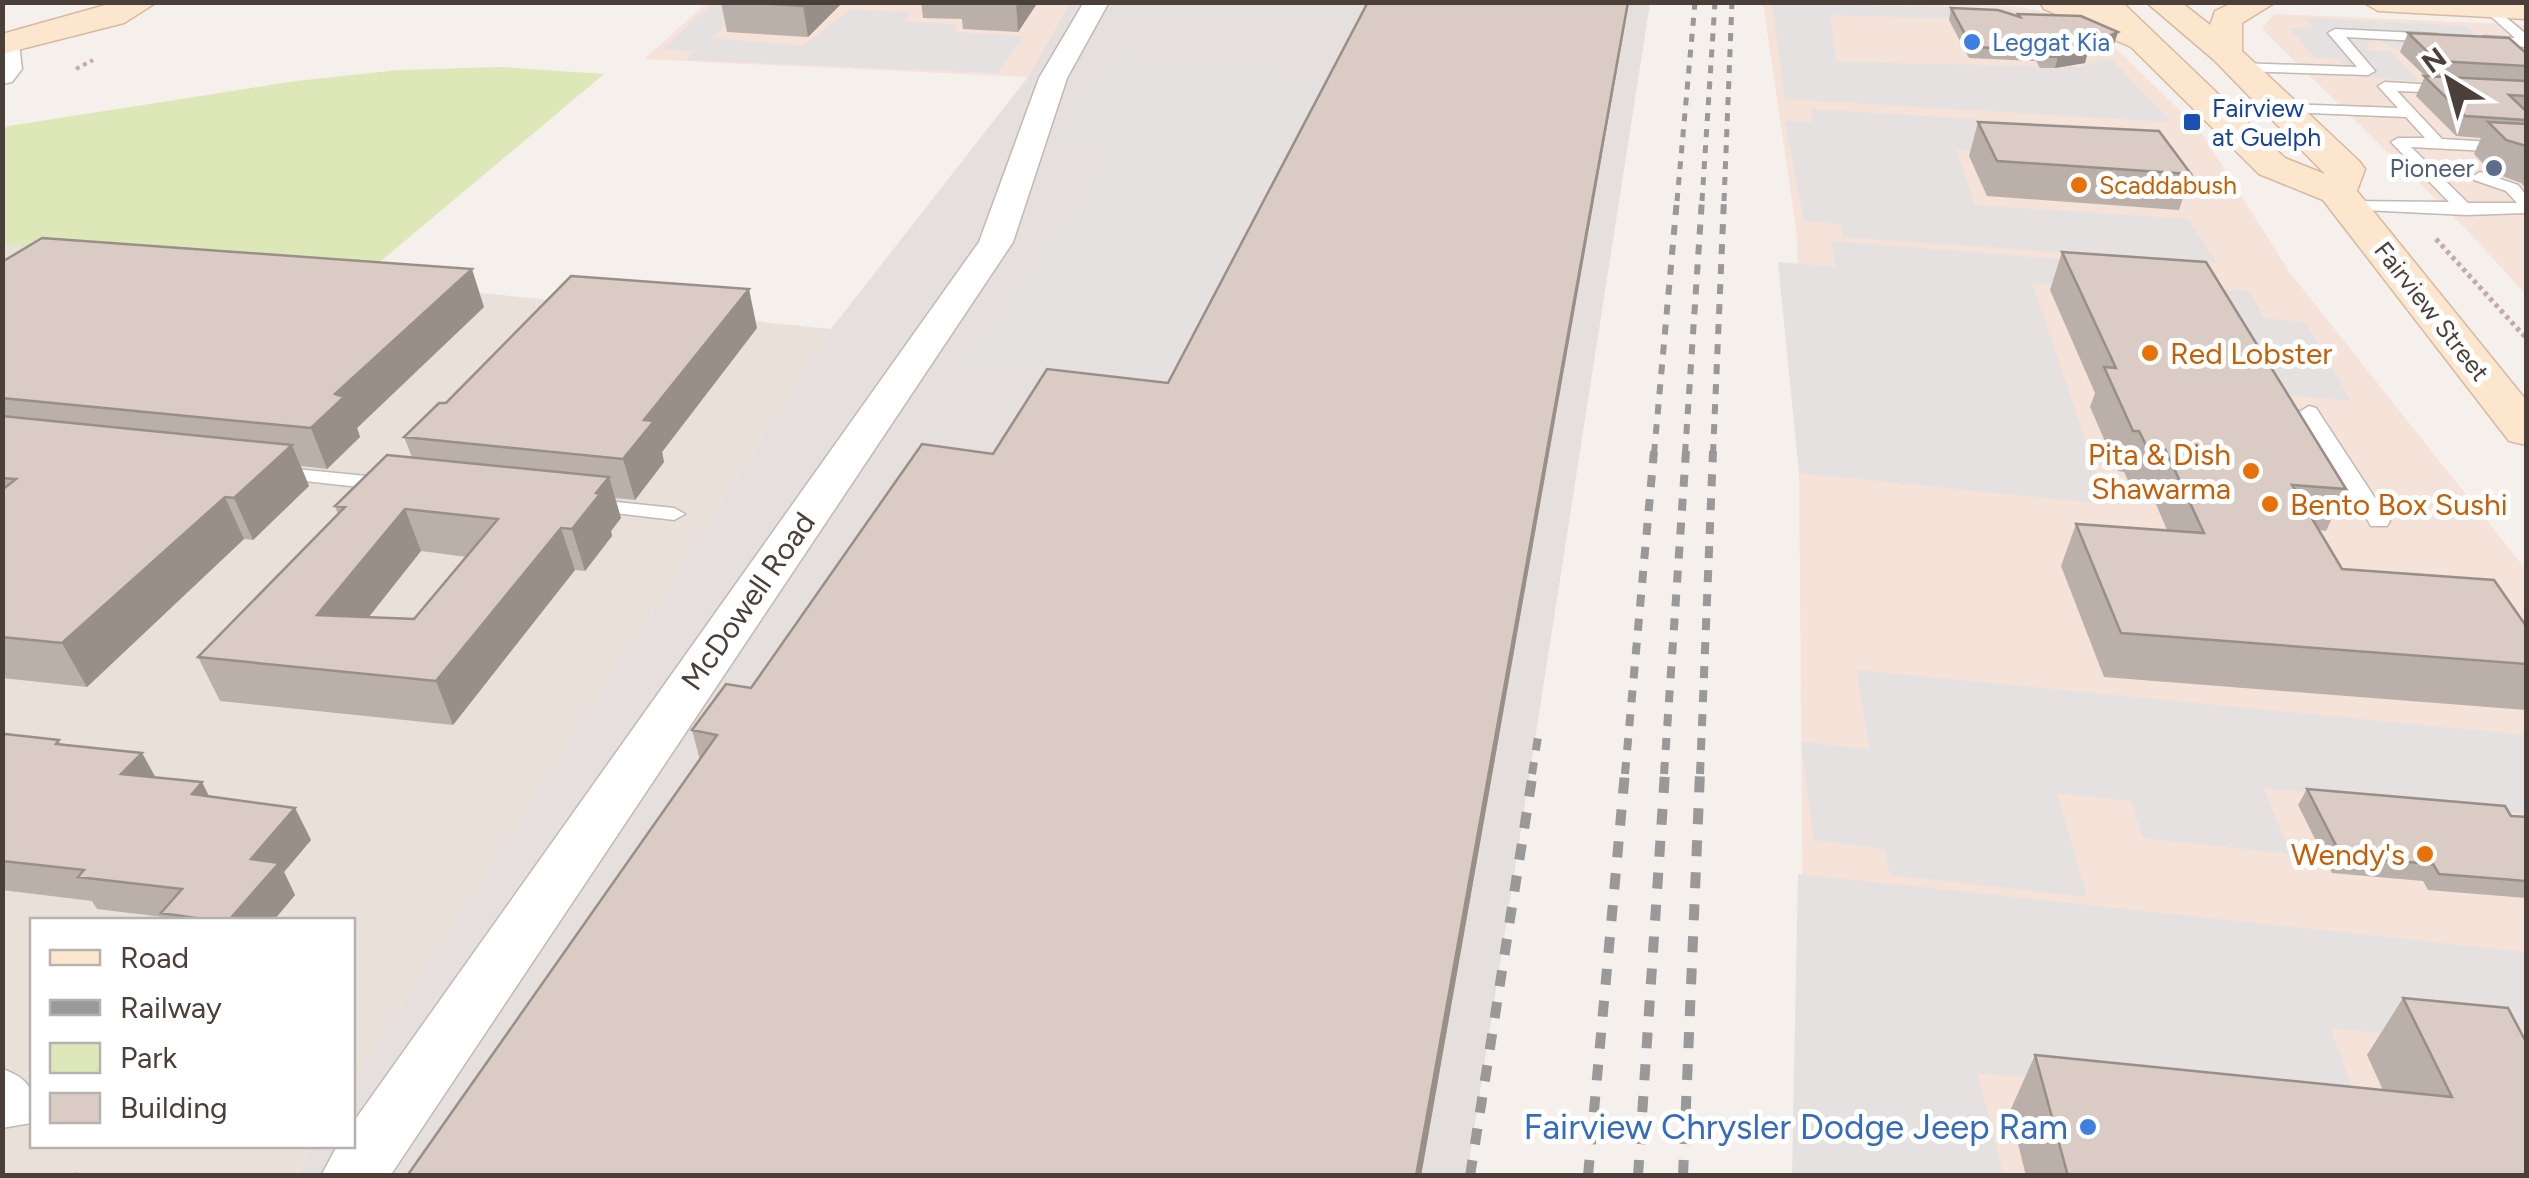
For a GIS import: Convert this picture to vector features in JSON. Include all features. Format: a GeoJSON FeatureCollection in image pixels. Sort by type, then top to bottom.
{"type":"FeatureCollection","features":[{"type":"Feature","properties":{"kind":"main road"},"geometry":{"type":"LineString","coordinates":[[4,55],[142,2]]}},
{"type":"Feature","properties":{"kind":"main road"},"geometry":{"type":"LineString","coordinates":[[2055,2],[2088,13],[2150,46]]}},
{"type":"Feature","properties":{"kind":"main road","name":"Fairview Street"},"geometry":{"type":"LineString","coordinates":[[2104,2],[2272,166],[2343,199],[2526,431]]}},
{"type":"Feature","properties":{"kind":"main road","name":"Fairview Street"},"geometry":{"type":"LineString","coordinates":[[2162,2],[2233,60],[2346,170],[2343,199]]}},
{"type":"Feature","properties":{"kind":"main road"},"geometry":{"type":"LineString","coordinates":[[2233,60],[2226,18],[2261,2]]}},
{"type":"Feature","properties":{"kind":"main road"},"geometry":{"type":"LineString","coordinates":[[2378,2],[2526,10]]}},
{"type":"Feature","properties":{"kind":"street","name":"McDowell Road"},"geometry":{"type":"LineString","coordinates":[[353,1176],[996,242],[1052,78],[1097,2]]}},
{"type":"Feature","properties":{"kind":"lane"},"geometry":{"type":"LineString","coordinates":[[2490,8],[2526,42]]}},
{"type":"Feature","properties":{"kind":"lane"},"geometry":{"type":"LineString","coordinates":[[2233,60],[2368,72],[2335,33],[2450,39]]}},
{"type":"Feature","properties":{"kind":"lane"},"geometry":{"type":"LineString","coordinates":[[2469,40],[2526,42]]}},
{"type":"Feature","properties":{"kind":"lane"},"geometry":{"type":"LineString","coordinates":[[2438,144],[2386,86],[2474,90]]}},
{"type":"Feature","properties":{"kind":"lane"},"geometry":{"type":"LineString","coordinates":[[2282,108],[2410,113]]}},
{"type":"Feature","properties":{"kind":"lane"},"geometry":{"type":"LineString","coordinates":[[2466,210],[2398,142],[2438,144],[2504,159]]}},
{"type":"Feature","properties":{"kind":"lane"},"geometry":{"type":"LineString","coordinates":[[2467,150],[2526,148]]}},
{"type":"Feature","properties":{"kind":"lane"},"geometry":{"type":"LineString","coordinates":[[2343,199],[2466,210],[2526,206],[2518,184],[2480,176]]}},
{"type":"Feature","properties":{"kind":"lane"},"geometry":{"type":"LineString","coordinates":[[2308,412],[2379,521]]}},
{"type":"Feature","properties":{"kind":"lane"},"geometry":{"type":"LineString","coordinates":[[255,471],[410,487]]}},
{"type":"Feature","properties":{"kind":"lane"},"geometry":{"type":"LineString","coordinates":[[561,502],[674,514]]}},
{"type":"Feature","properties":{"kind":"path"},"geometry":{"type":"LineString","coordinates":[[2455,259],[2526,338]]}},
{"type":"Feature","properties":{"kind":"shaded area"},"geometry":{"type":"Polygon","coordinates":[[[715,2],[748,3],[711,38],[803,46],[850,10],[910,12],[904,21],[958,25],[953,32],[1024,36],[998,73],[686,60],[693,51],[662,49],[715,2]]]}},
{"type":"Feature","properties":{"kind":"shaded area"},"geometry":{"type":"Polygon","coordinates":[[[1934,2],[2020,7],[2058,15],[2103,36],[2200,130],[2290,273],[2526,570],[2526,1175],[1805,1175],[1797,235],[1763,3],[1934,2]]]}},
{"type":"Feature","properties":{"kind":"shaded area"},"geometry":{"type":"Polygon","coordinates":[[[707,3],[1070,3],[1028,77],[644,59],[707,3]]]}},
{"type":"Feature","properties":{"kind":"shaded area"},"geometry":{"type":"Polygon","coordinates":[[[1070,3],[1650,3],[1467,1175],[295,1176],[313,1148],[355,1148],[355,1081],[831,329],[1028,77],[1070,3]]]}},
{"type":"Feature","properties":{"kind":"shaded area"},"geometry":{"type":"Polygon","coordinates":[[[1772,3],[2008,9],[2057,21],[1830,15],[1836,62],[2079,67],[2110,58],[2171,122],[1785,99],[1772,3]]]}},
{"type":"Feature","properties":{"kind":"shaded area"},"geometry":{"type":"Polygon","coordinates":[[[2274,14],[2526,25],[2526,295],[2466,229],[2262,29],[2274,14]]]}},
{"type":"Feature","properties":{"kind":"shaded area"},"geometry":{"type":"Polygon","coordinates":[[[2306,18],[2467,26],[2495,56],[2395,49],[2380,40],[2367,43],[2370,51],[2391,51],[2418,81],[2357,77],[2338,59],[2315,58],[2289,28],[2314,29],[2306,18]]]}},
{"type":"Feature","properties":{"kind":"shaded area"},"geometry":{"type":"Polygon","coordinates":[[[1111,55],[1326,79],[1168,386],[960,364],[1116,152],[1058,145],[1057,129],[1111,55]]]}},
{"type":"Feature","properties":{"kind":"shaded area"},"geometry":{"type":"Polygon","coordinates":[[[1810,109],[2136,129],[2149,160],[1956,150],[1975,205],[2188,219],[2217,263],[1843,237],[1840,224],[1804,221],[1785,121],[1813,122],[1810,109]]]}},
{"type":"Feature","properties":{"kind":"shaded area"},"geometry":{"type":"Polygon","coordinates":[[[1832,241],[2205,271],[2214,289],[2249,291],[2264,318],[2305,322],[2351,401],[2258,392],[2210,298],[2032,283],[2107,504],[1799,473],[1778,262],[1835,267],[1832,241]]]}},
{"type":"Feature","properties":{"kind":"shaded area"},"geometry":{"type":"Polygon","coordinates":[[[3,244],[831,329],[355,1081],[355,918],[30,918],[30,1148],[313,1148],[295,1175],[3,1176],[3,244]]]}},
{"type":"Feature","properties":{"kind":"shaded area"},"geometry":{"type":"Polygon","coordinates":[[[1856,670],[2526,735],[2526,814],[2263,788],[2291,854],[2143,838],[2130,801],[2057,793],[2087,897],[1890,875],[1885,849],[1814,840],[1801,742],[1870,749],[1856,670]]]}},
{"type":"Feature","properties":{"kind":"shaded area"},"geometry":{"type":"Polygon","coordinates":[[[1798,874],[2526,952],[2526,1065],[2519,1047],[2330,1028],[2359,1105],[1977,1073],[2004,1175],[1792,1176],[1798,874]]]}},
{"type":"Feature","properties":{"kind":"green space"},"geometry":{"type":"Polygon","coordinates":[[[501,67],[604,74],[356,282],[3,244],[3,129],[9,126],[296,81],[399,70],[501,67]]]}},
{"type":"Feature","properties":{"kind":"building"},"geometry":{"type":"Polygon","coordinates":[[[741,2],[807,2],[803,6],[741,2]]]}},
{"type":"Feature","properties":{"kind":"building"},"geometry":{"type":"Polygon","coordinates":[[[1368,2],[1628,2],[1416,1176],[407,1176],[717,735],[692,730],[726,684],[751,688],[922,444],[993,454],[1047,369],[1168,383],[1368,2]]]}},
{"type":"Feature","properties":{"kind":"building"},"geometry":{"type":"Polygon","coordinates":[[[1951,8],[1998,10],[2020,17],[2018,14],[2081,16],[2118,32],[2090,44],[2088,52],[2058,57],[2043,56],[2040,50],[1972,47],[1951,8]]]}},
{"type":"Feature","properties":{"kind":"building"},"geometry":{"type":"Polygon","coordinates":[[[2408,33],[2509,38],[2526,53],[2526,66],[2437,61],[2408,33]]]}},
{"type":"Feature","properties":{"kind":"building"},"geometry":{"type":"Polygon","coordinates":[[[2424,76],[2526,81],[2526,96],[2509,95],[2526,111],[2526,120],[2465,116],[2424,76]]]}},
{"type":"Feature","properties":{"kind":"building"},"geometry":{"type":"Polygon","coordinates":[[[1978,122],[2159,131],[2191,174],[1997,161],[1978,122]]]}},
{"type":"Feature","properties":{"kind":"building"},"geometry":{"type":"Polygon","coordinates":[[[2488,122],[2526,124],[2526,146],[2506,140],[2488,122]]]}},
{"type":"Feature","properties":{"kind":"building"},"geometry":{"type":"Polygon","coordinates":[[[42,238],[472,269],[335,394],[344,397],[311,428],[2,398],[2,262],[42,238]]]}},
{"type":"Feature","properties":{"kind":"building"},"geometry":{"type":"Polygon","coordinates":[[[2062,252],[2206,262],[2346,489],[2292,485],[2342,569],[2494,580],[2526,626],[2526,664],[2121,633],[2076,524],[2204,533],[2165,449],[2147,447],[2139,431],[2133,431],[2104,367],[2116,368],[2062,252]]]}},
{"type":"Feature","properties":{"kind":"building"},"geometry":{"type":"Polygon","coordinates":[[[571,276],[749,289],[644,420],[654,421],[623,459],[404,437],[439,403],[446,403],[571,276]]]}},
{"type":"Feature","properties":{"kind":"building"},"geometry":{"type":"Polygon","coordinates":[[[2,416],[292,445],[234,498],[225,497],[62,643],[2,637],[2,490],[16,479],[2,478],[2,416]]]}},
{"type":"Feature","properties":{"kind":"building"},"geometry":{"type":"Polygon","coordinates":[[[387,455],[609,477],[572,529],[561,528],[436,681],[198,657],[345,507],[335,506],[387,455]],[[405,509],[317,615],[414,619],[498,519],[405,509]]]}},
{"type":"Feature","properties":{"kind":"building"},"geometry":{"type":"Polygon","coordinates":[[[5,734],[59,740],[56,744],[142,753],[121,774],[202,782],[192,794],[295,808],[251,859],[279,863],[231,918],[196,918],[161,913],[182,889],[78,877],[84,870],[2,861],[5,734]]]}},
{"type":"Feature","properties":{"kind":"building","name":"Wendy's"},"geometry":{"type":"Polygon","coordinates":[[[2307,789],[2505,806],[2511,816],[2526,817],[2526,881],[2439,874],[2433,864],[2342,857],[2307,789]]]}},
{"type":"Feature","properties":{"kind":"building"},"geometry":{"type":"Polygon","coordinates":[[[2403,998],[2508,1008],[2526,1042],[2526,1176],[2068,1176],[2035,1055],[2452,1097],[2403,998]]]}},
{"type":"Feature","properties":{"kind":"railway"},"geometry":{"type":"LineString","coordinates":[[1677,201],[1695,2]]}},
{"type":"Feature","properties":{"kind":"railway"},"geometry":{"type":"LineString","coordinates":[[1702,201],[1715,2]]}},
{"type":"Feature","properties":{"kind":"railway"},"geometry":{"type":"LineString","coordinates":[[1724,201],[1732,2]]}},
{"type":"Feature","properties":{"kind":"railway"},"geometry":{"type":"LineString","coordinates":[[1654,454],[1677,199]]}},
{"type":"Feature","properties":{"kind":"railway"},"geometry":{"type":"LineString","coordinates":[[1685,454],[1702,199]]}},
{"type":"Feature","properties":{"kind":"railway"},"geometry":{"type":"LineString","coordinates":[[1713,454],[1724,199]]}},
{"type":"Feature","properties":{"kind":"railway"},"geometry":{"type":"LineString","coordinates":[[1625,774],[1654,451]]}},
{"type":"Feature","properties":{"kind":"railway"},"geometry":{"type":"LineString","coordinates":[[1664,774],[1686,451]]}},
{"type":"Feature","properties":{"kind":"railway"},"geometry":{"type":"LineString","coordinates":[[1700,774],[1713,451]]}},
{"type":"Feature","properties":{"kind":"railway"},"geometry":{"type":"LineString","coordinates":[[1532,774],[1538,737]]}},
{"type":"Feature","properties":{"kind":"railway"},"geometry":{"type":"LineString","coordinates":[[1470,1176],[1533,772]]}},
{"type":"Feature","properties":{"kind":"railway"},"geometry":{"type":"LineString","coordinates":[[1588,1176],[1625,772]]}},
{"type":"Feature","properties":{"kind":"railway"},"geometry":{"type":"LineString","coordinates":[[1638,1176],[1665,772]]}},
{"type":"Feature","properties":{"kind":"railway"},"geometry":{"type":"LineString","coordinates":[[1683,1176],[1700,772]]}},
{"type":"Feature","properties":{"kind":"place","name":"Leggat Kia"},"geometry":{"type":"Point","coordinates":[1972,42]}},
{"type":"Feature","properties":{"kind":"place","name":"Fairview at Guelph"},"geometry":{"type":"Point","coordinates":[2192,122]}},
{"type":"Feature","properties":{"kind":"place","name":"Pioneer"},"geometry":{"type":"Point","coordinates":[2494,168]}},
{"type":"Feature","properties":{"kind":"place","name":"Scaddabush"},"geometry":{"type":"Point","coordinates":[2079,185]}},
{"type":"Feature","properties":{"kind":"place","name":"Red Lobster"},"geometry":{"type":"Point","coordinates":[2150,353]}},
{"type":"Feature","properties":{"kind":"place","name":"Pita & Dish Shawarma"},"geometry":{"type":"Point","coordinates":[2251,471]}},
{"type":"Feature","properties":{"kind":"place","name":"Bento Box Sushi"},"geometry":{"type":"Point","coordinates":[2270,504]}},
{"type":"Feature","properties":{"kind":"place","name":"Wendy's"},"geometry":{"type":"Point","coordinates":[2425,854]}},
{"type":"Feature","properties":{"kind":"place","name":"Fairview Chrysler Dodge Jeep Ram"},"geometry":{"type":"Point","coordinates":[2088,1127]}}]}
